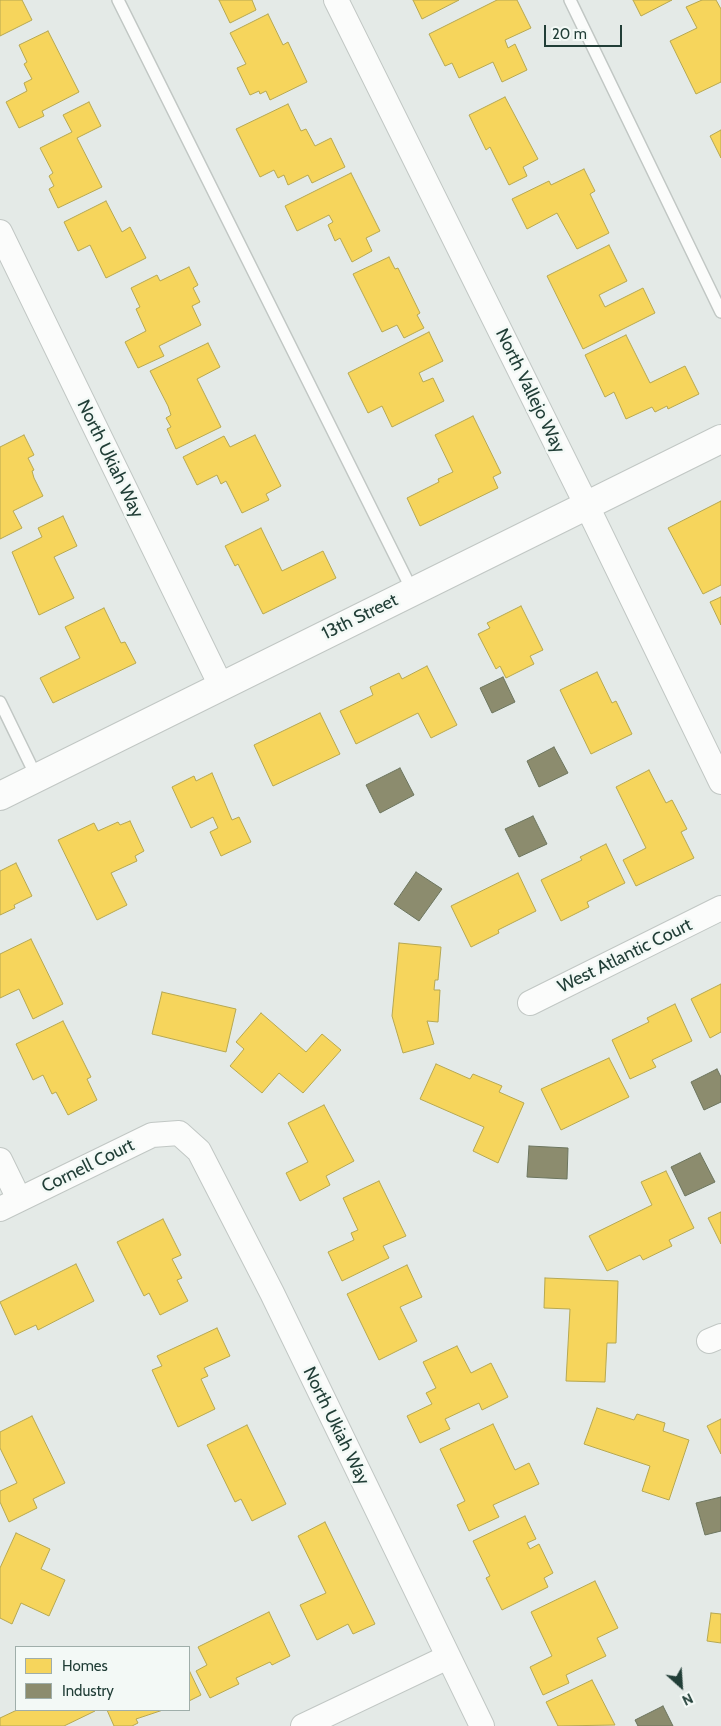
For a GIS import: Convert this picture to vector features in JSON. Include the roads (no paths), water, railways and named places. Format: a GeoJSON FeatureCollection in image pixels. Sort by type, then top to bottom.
{"type":"FeatureCollection","features":[{"type":"Feature","properties":{"kind":"street","name":"North Vallejo Way"},"geometry":{"type":"LineString","coordinates":[[336,0],[587,506],[721,782]]}},
{"type":"Feature","properties":{"kind":"street","name":"North Ukiah Way"},"geometry":{"type":"LineString","coordinates":[[0,232],[221,686]]}},
{"type":"Feature","properties":{"kind":"street","name":"13th Street"},"geometry":{"type":"LineString","coordinates":[[0,796],[721,439]]}},
{"type":"Feature","properties":{"kind":"street","name":"West Atlantic Court"},"geometry":{"type":"LineString","coordinates":[[530,1003],[721,908]]}},
{"type":"Feature","properties":{"kind":"street","name":"North Ukiah Way"},"geometry":{"type":"LineString","coordinates":[[179,1133],[199,1151],[272,1293],[482,1726]]}},
{"type":"Feature","properties":{"kind":"street","name":"Cornell Court"},"geometry":{"type":"LineString","coordinates":[[10,1204],[152,1135],[179,1133]]}},
{"type":"Feature","properties":{"kind":"street"},"geometry":{"type":"LineString","coordinates":[[0,1160],[10,1204]]}},
{"type":"Feature","properties":{"kind":"street"},"geometry":{"type":"LineString","coordinates":[[302,1726],[448,1657]]}},
{"type":"Feature","properties":{"kind":"lane"},"geometry":{"type":"LineString","coordinates":[[118,0],[413,592]]}},
{"type":"Feature","properties":{"kind":"lane"},"geometry":{"type":"LineString","coordinates":[[570,0],[721,312]]}},
{"type":"Feature","properties":{"kind":"lane"},"geometry":{"type":"LineString","coordinates":[[0,702],[37,778]]}}]}
